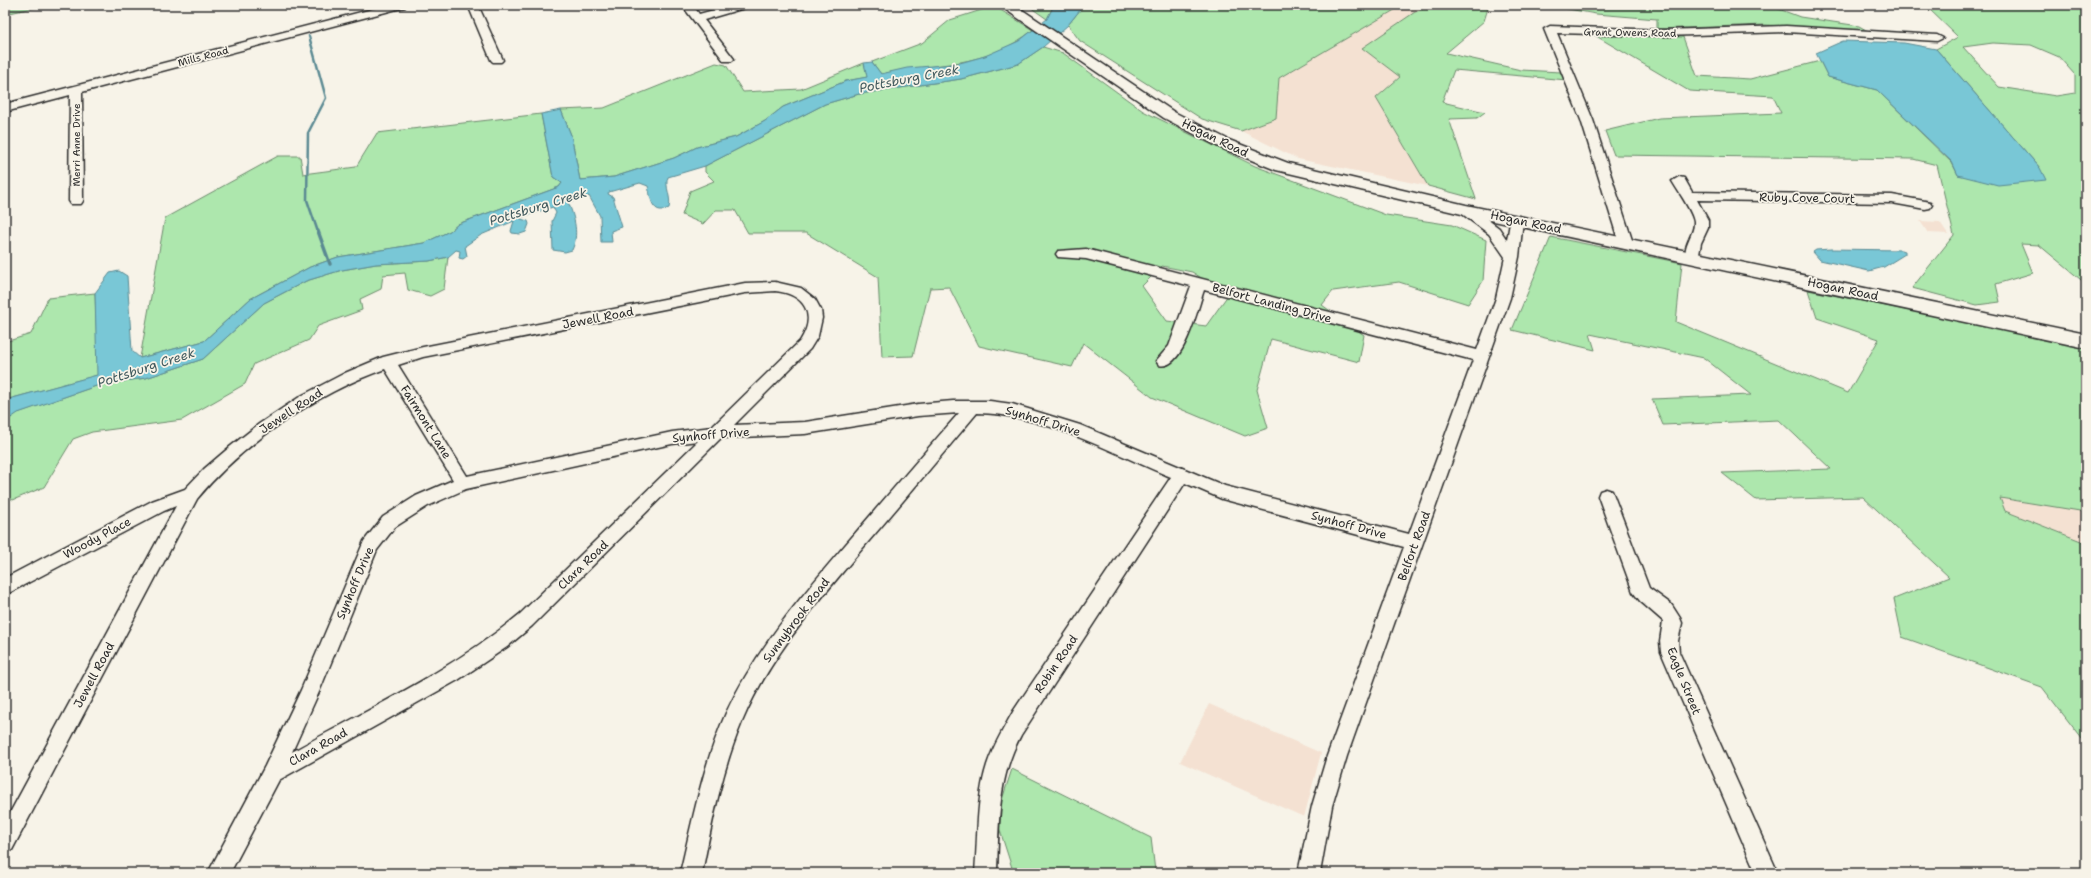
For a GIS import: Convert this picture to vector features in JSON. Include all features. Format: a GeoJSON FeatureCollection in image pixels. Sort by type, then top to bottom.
{"type":"FeatureCollection","features":[{"type":"Feature","properties":{"kind":"main road","name":"Hogan Road"},"geometry":{"type":"LineString","coordinates":[[1006,5],[1062,44],[1182,122],[1223,143],[1282,167],[1466,210],[2086,341]]}},
{"type":"Feature","properties":{"kind":"street","name":"Mills Road"},"geometry":{"type":"LineString","coordinates":[[5,108],[375,8],[401,5]]}},
{"type":"Feature","properties":{"kind":"street"},"geometry":{"type":"LineString","coordinates":[[473,5],[497,60]]}},
{"type":"Feature","properties":{"kind":"street"},"geometry":{"type":"LineString","coordinates":[[687,5],[728,60]]}},
{"type":"Feature","properties":{"kind":"street"},"geometry":{"type":"LineString","coordinates":[[697,18],[744,5]]}},
{"type":"Feature","properties":{"kind":"street","name":"Grant Owens Road"},"geometry":{"type":"LineString","coordinates":[[1626,243],[1622,223],[1606,183],[1585,114],[1550,29],[1664,33],[1786,29],[1937,38]]}},
{"type":"Feature","properties":{"kind":"street","name":"Merri Anne Drive"},"geometry":{"type":"LineString","coordinates":[[76,89],[76,201]]}},
{"type":"Feature","properties":{"kind":"street"},"geometry":{"type":"LineString","coordinates":[[1679,181],[1701,220],[1701,228],[1694,243],[1693,257]]}},
{"type":"Feature","properties":{"kind":"street","name":"Ruby Cove Court"},"geometry":{"type":"LineString","coordinates":[[1688,196],[1892,199],[1925,205]]}},
{"type":"Feature","properties":{"kind":"street"},"geometry":{"type":"LineString","coordinates":[[1466,210],[1494,231],[1512,257]]}},
{"type":"Feature","properties":{"kind":"street","name":"Belfort Road"},"geometry":{"type":"LineString","coordinates":[[1309,873],[1322,806],[1337,756],[1503,298],[1512,257],[1516,220]]}},
{"type":"Feature","properties":{"kind":"street","name":"Belfort Landing Drive"},"geometry":{"type":"LineString","coordinates":[[1063,254],[1086,254],[1481,357]]}},
{"type":"Feature","properties":{"kind":"street"},"geometry":{"type":"LineString","coordinates":[[1164,361],[1176,349],[1199,284]]}},
{"type":"Feature","properties":{"kind":"street","name":"Jewell Road"},"geometry":{"type":"LineString","coordinates":[[5,843],[191,494],[208,473],[294,407],[335,384],[388,361],[430,351],[745,288],[773,287],[796,292]]}},
{"type":"Feature","properties":{"kind":"street","name":"Clara Road"},"geometry":{"type":"LineString","coordinates":[[272,773],[451,674],[501,641],[562,586],[718,432],[811,337],[816,321],[815,312],[811,304],[796,292]]}},
{"type":"Feature","properties":{"kind":"street","name":"Fairmont Lane"},"geometry":{"type":"LineString","coordinates":[[388,361],[463,482]]}},
{"type":"Feature","properties":{"kind":"street","name":"Synhoff Drive"},"geometry":{"type":"LineString","coordinates":[[219,873],[272,773],[310,692],[359,570],[374,541],[389,522],[407,509],[463,482],[672,438],[718,432],[783,430],[918,410],[973,406],[1012,410],[1060,425],[1222,492],[1415,543]]}},
{"type":"Feature","properties":{"kind":"street","name":"Sunnybrook Road"},"geometry":{"type":"LineString","coordinates":[[691,873],[710,792],[722,749],[742,700],[764,662],[804,605],[973,406]]}},
{"type":"Feature","properties":{"kind":"street","name":"Robin Road"},"geometry":{"type":"LineString","coordinates":[[986,873],[990,804],[994,777],[1007,741],[1021,716],[1181,476]]}},
{"type":"Feature","properties":{"kind":"street","name":"Woody Place"},"geometry":{"type":"LineString","coordinates":[[5,587],[158,506],[191,494]]}},
{"type":"Feature","properties":{"kind":"street","name":"Eagle Street"},"geometry":{"type":"LineString","coordinates":[[1606,496],[1642,592],[1646,598],[1668,613],[1672,619],[1673,626],[1668,640],[1670,652],[1766,873]]}},
{"type":"Feature","properties":{"kind":"shaded area"},"geometry":{"type":"Polygon","coordinates":[[[1403,5],[1432,5],[1415,12],[1400,77],[1376,98],[1428,186],[1298,159],[1241,131],[1275,118],[1279,78],[1403,5]]]}},
{"type":"Feature","properties":{"kind":"shaded area"},"geometry":{"type":"Polygon","coordinates":[[[1920,221],[1940,222],[1948,234],[1928,233],[1920,221]]]}},
{"type":"Feature","properties":{"kind":"shaded area"},"geometry":{"type":"Polygon","coordinates":[[[2000,498],[2086,512],[2086,543],[2005,511],[2000,498]]]}},
{"type":"Feature","properties":{"kind":"shaded area"},"geometry":{"type":"Polygon","coordinates":[[[1209,704],[1321,753],[1304,817],[1180,762],[1209,704]]]}},
{"type":"Feature","properties":{"kind":"green space"},"geometry":{"type":"Polygon","coordinates":[[[5,5],[47,5],[5,14],[5,5]]]}},
{"type":"Feature","properties":{"kind":"green space"},"geometry":{"type":"Polygon","coordinates":[[[1027,5],[1054,5],[1047,19],[1027,5]]]}},
{"type":"Feature","properties":{"kind":"green space"},"geometry":{"type":"Polygon","coordinates":[[[1084,5],[1403,5],[1279,78],[1276,118],[1241,131],[1202,119],[1080,41],[1068,25],[1084,5]]]}},
{"type":"Feature","properties":{"kind":"green space"},"geometry":{"type":"Polygon","coordinates":[[[1432,5],[1489,5],[1484,21],[1446,53],[1521,70],[1561,72],[1567,80],[1454,70],[1442,102],[1485,112],[1477,118],[1449,119],[1476,199],[1428,186],[1376,98],[1400,77],[1362,48],[1415,12],[1432,5]]]}},
{"type":"Feature","properties":{"kind":"green space"},"geometry":{"type":"Polygon","coordinates":[[[1546,5],[1768,5],[1800,17],[1859,26],[1868,31],[1765,25],[1657,29],[1657,19],[1596,14],[1546,5]]]}},
{"type":"Feature","properties":{"kind":"green space"},"geometry":{"type":"Polygon","coordinates":[[[1925,5],[2086,5],[2086,284],[2039,245],[2021,244],[2033,273],[1996,284],[2000,302],[1977,305],[1912,288],[1954,235],[1937,165],[1913,159],[1614,155],[1605,131],[1659,118],[1781,113],[1773,96],[1689,91],[1596,36],[1683,37],[1697,76],[1750,79],[1820,61],[1828,77],[1877,90],[1952,163],[1958,175],[2040,168],[1936,49],[1958,37],[1925,5]],[[1993,43],[1963,47],[1999,87],[2056,96],[2075,93],[2075,75],[2059,57],[2031,45],[1993,43]]]}},
{"type":"Feature","properties":{"kind":"green space"},"geometry":{"type":"Polygon","coordinates":[[[994,6],[1033,30],[1015,43],[997,52],[960,62],[881,74],[872,62],[922,43],[950,20],[994,6]]]}},
{"type":"Feature","properties":{"kind":"green space"},"geometry":{"type":"Polygon","coordinates":[[[1043,47],[1063,53],[1143,111],[1255,166],[1386,215],[1452,225],[1486,240],[1483,281],[1468,304],[1399,282],[1333,291],[1322,305],[1364,335],[1359,362],[1271,339],[1257,390],[1268,428],[1245,436],[1152,397],[1083,343],[1072,367],[979,346],[949,287],[930,288],[913,356],[882,357],[878,277],[806,233],[748,233],[735,210],[716,210],[703,224],[682,215],[690,191],[714,181],[705,172],[705,166],[825,104],[859,94],[961,79],[1018,64],[1043,47]],[[1162,266],[1142,286],[1167,321],[1206,326],[1228,295],[1192,272],[1162,266]]]}},
{"type":"Feature","properties":{"kind":"green space"},"geometry":{"type":"Polygon","coordinates":[[[716,63],[726,65],[743,92],[801,89],[864,63],[868,77],[846,81],[783,107],[765,121],[736,137],[697,147],[674,158],[614,177],[580,180],[571,135],[561,110],[604,108],[716,63]]]}},
{"type":"Feature","properties":{"kind":"green space"},"geometry":{"type":"Polygon","coordinates":[[[541,114],[553,177],[562,183],[559,187],[458,224],[450,231],[424,243],[338,257],[310,267],[250,299],[204,341],[140,358],[165,218],[278,156],[300,156],[303,174],[356,167],[377,133],[541,114]]]}},
{"type":"Feature","properties":{"kind":"green space"},"geometry":{"type":"Polygon","coordinates":[[[1551,237],[1682,263],[1676,322],[1848,393],[1879,339],[1817,318],[1808,290],[2086,347],[2086,512],[2000,498],[2005,511],[2086,543],[2086,744],[2042,687],[1902,637],[1894,599],[1949,577],[1863,497],[1756,500],[1722,473],[1831,469],[1779,420],[1663,425],[1652,399],[1751,395],[1704,358],[1590,334],[1595,350],[1512,330],[1551,237]]]}},
{"type":"Feature","properties":{"kind":"green space"},"geometry":{"type":"Polygon","coordinates":[[[448,257],[444,289],[430,296],[408,290],[405,273],[383,275],[381,289],[360,299],[362,310],[318,326],[309,340],[254,364],[245,384],[182,420],[92,432],[73,439],[44,487],[13,500],[5,495],[5,422],[17,413],[102,384],[146,378],[203,359],[264,303],[306,281],[342,270],[376,264],[429,261],[448,257]]]}},
{"type":"Feature","properties":{"kind":"green space"},"geometry":{"type":"Polygon","coordinates":[[[95,293],[98,375],[9,399],[5,403],[5,342],[31,334],[48,298],[95,293]]]}},
{"type":"Feature","properties":{"kind":"green space"},"geometry":{"type":"Polygon","coordinates":[[[1012,769],[1151,838],[1155,871],[1013,871],[996,818],[1012,769]]]}},
{"type":"Feature","properties":{"kind":"water","name":"Pottsburg Creek"},"geometry":{"type":"Polygon","coordinates":[[[1054,5],[1084,5],[1068,25],[1043,47],[1018,64],[961,79],[859,94],[825,104],[705,166],[668,177],[667,185],[670,204],[669,208],[663,210],[659,210],[653,205],[648,186],[640,183],[609,192],[608,194],[613,197],[622,227],[611,231],[612,242],[601,242],[600,216],[589,196],[568,202],[573,214],[576,232],[572,250],[565,252],[553,250],[552,221],[556,213],[553,207],[522,217],[521,219],[528,221],[529,224],[526,232],[520,234],[512,233],[511,231],[514,221],[481,235],[465,246],[467,256],[463,259],[459,258],[460,251],[456,250],[448,257],[429,261],[376,264],[342,270],[306,281],[264,303],[203,359],[146,378],[102,384],[18,413],[5,422],[5,403],[9,399],[97,375],[95,293],[110,273],[119,271],[127,276],[132,351],[140,358],[204,341],[250,299],[310,267],[338,257],[424,243],[450,231],[458,224],[559,187],[562,183],[553,177],[541,114],[561,110],[571,135],[580,180],[614,177],[674,158],[697,147],[736,137],[765,121],[783,107],[846,81],[867,77],[864,63],[872,62],[881,74],[907,68],[956,64],[985,56],[1019,41],[1047,19],[1054,5]]]}},
{"type":"Feature","properties":{"kind":"water"},"geometry":{"type":"Polygon","coordinates":[[[1843,41],[1904,43],[1936,49],[2040,168],[2046,180],[1998,185],[1958,175],[1952,162],[1877,90],[1828,77],[1816,53],[1843,41]]]}},
{"type":"Feature","properties":{"kind":"water"},"geometry":{"type":"Polygon","coordinates":[[[1816,250],[1901,250],[1905,251],[1905,254],[1884,267],[1869,271],[1820,260],[1813,252],[1816,250]]]}},
{"type":"Feature","properties":{"kind":"waterway"},"geometry":{"type":"LineString","coordinates":[[309,36],[326,98],[308,133],[307,200],[318,232]]}},
{"type":"Feature","properties":{"kind":"waterway"},"geometry":{"type":"LineString","coordinates":[[318,231],[330,264]]}}]}
